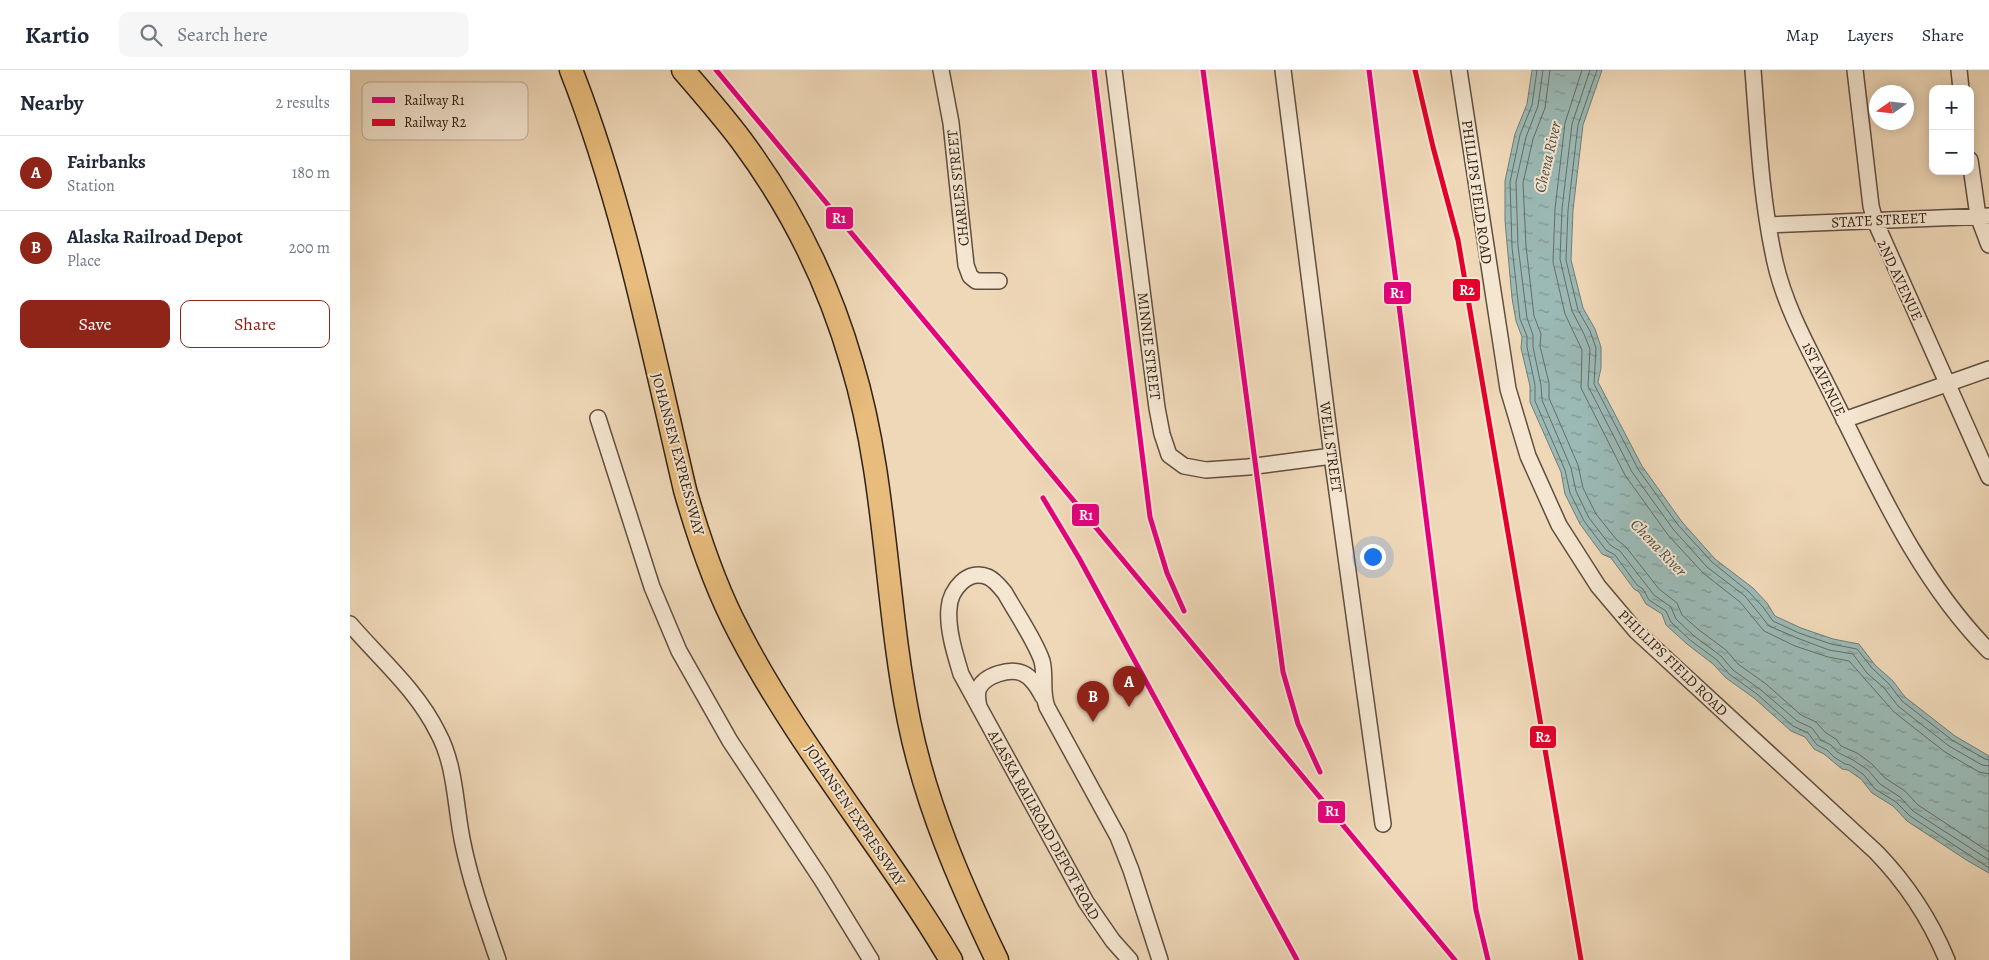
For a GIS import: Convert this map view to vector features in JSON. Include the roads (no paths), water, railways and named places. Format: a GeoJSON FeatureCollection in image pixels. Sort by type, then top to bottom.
{"type":"FeatureCollection","features":[{"type":"Feature","properties":{"kind":"highway","name":"JOHANSEN EXPRESSWAY"},"geometry":{"type":"LineString","coordinates":[[572,70],[606,170],[623,232],[685,490],[707,558],[722,595],[738,631],[782,706],[951,960]]}},
{"type":"Feature","properties":{"kind":"highway"},"geometry":{"type":"LineString","coordinates":[[683,70],[742,141],[769,180],[805,245],[839,324],[857,379],[871,438],[884,526],[901,675],[920,765],[950,856],[997,960]]}},
{"type":"Feature","properties":{"kind":"street","name":"CHARLES STREET"},"geometry":{"type":"LineString","coordinates":[[941,70],[951,123],[966,265],[970,276],[976,281],[999,281]]}},
{"type":"Feature","properties":{"kind":"street","name":"MINNIE STREET"},"geometry":{"type":"LineString","coordinates":[[1114,70],[1157,408],[1162,434],[1169,455],[1184,466],[1206,470],[1248,467],[1332,456]]}},
{"type":"Feature","properties":{"kind":"street","name":"WELL STREET"},"geometry":{"type":"LineString","coordinates":[[1283,70],[1332,456],[1383,824]]}},
{"type":"Feature","properties":{"kind":"street","name":"PHILLIPS FIELD ROAD"},"geometry":{"type":"LineString","coordinates":[[1459,70],[1508,389],[1528,456],[1559,525],[1598,586],[1636,631],[1876,852],[1896,873],[1924,913],[1947,960]]}},
{"type":"Feature","properties":{"kind":"street","name":"1ST AVENUE"},"geometry":{"type":"LineString","coordinates":[[1753,70],[1768,225],[1775,263],[1798,327],[1844,420],[1921,566],[1936,589],[1989,651]]}},
{"type":"Feature","properties":{"kind":"street","name":"2ND AVENUE"},"geometry":{"type":"LineString","coordinates":[[1855,70],[1870,206],[1989,477]]}},
{"type":"Feature","properties":{"kind":"street"},"geometry":{"type":"LineString","coordinates":[[1959,70],[1961,85]]}},
{"type":"Feature","properties":{"kind":"street"},"geometry":{"type":"LineString","coordinates":[[1973,175],[1989,245]]}},
{"type":"Feature","properties":{"kind":"street","name":"STATE STREET"},"geometry":{"type":"LineString","coordinates":[[1768,225],[1983,216]]}},
{"type":"Feature","properties":{"kind":"street"},"geometry":{"type":"LineString","coordinates":[[1844,420],[1989,369]]}},
{"type":"Feature","properties":{"kind":"street"},"geometry":{"type":"LineString","coordinates":[[598,418],[652,587],[679,651],[730,741],[822,880],[871,960]]}},
{"type":"Feature","properties":{"kind":"street","name":"ALASKA RAILROAD DEPOT ROAD"},"geometry":{"type":"LineString","coordinates":[[1043,697],[1044,675],[1039,654],[1005,593],[989,577],[973,575],[963,580],[956,588],[949,608],[956,658],[961,674],[1086,902],[1104,930],[1130,960]]}},
{"type":"Feature","properties":{"kind":"street"},"geometry":{"type":"LineString","coordinates":[[350,624],[410,689],[426,709],[440,734],[448,758],[463,844],[474,886],[498,960]]}},
{"type":"Feature","properties":{"kind":"street","name":"ALASKA RAILROAD DEPOT ROAD"},"geometry":{"type":"LineString","coordinates":[[980,710],[977,698],[980,686],[989,679],[1006,672],[1020,672],[1027,676],[1043,697],[1122,845],[1160,960]]}},
{"type":"Feature","properties":{"kind":"water","name":"Chena River"},"geometry":{"type":"Polygon","coordinates":[[[1532,70],[1602,70],[1583,125],[1573,210],[1571,260],[1583,308],[1595,329],[1601,347],[1601,368],[1598,382],[1642,466],[1682,522],[1715,559],[1753,588],[1767,603],[1775,616],[1801,628],[1833,639],[1859,644],[1875,665],[1893,681],[1905,697],[1955,736],[1989,756],[1989,873],[1907,821],[1893,806],[1872,793],[1861,779],[1848,770],[1842,769],[1824,754],[1814,749],[1805,737],[1791,731],[1754,698],[1726,678],[1713,664],[1666,625],[1662,614],[1646,604],[1639,592],[1634,589],[1611,558],[1602,554],[1580,524],[1565,494],[1561,472],[1530,402],[1530,386],[1521,348],[1522,337],[1516,321],[1512,298],[1505,221],[1505,181],[1515,134],[1527,104],[1532,70]]]}},
{"type":"Feature","properties":{"kind":"rail line","name":"R1"},"geometry":{"type":"LineString","coordinates":[[716,70],[1455,960]]}},
{"type":"Feature","properties":{"kind":"rail line","name":"R1"},"geometry":{"type":"LineString","coordinates":[[1094,70],[1150,517],[1167,573],[1184,611]]}},
{"type":"Feature","properties":{"kind":"rail line","name":"R1"},"geometry":{"type":"LineString","coordinates":[[1203,70],[1283,672],[1298,724],[1320,772]]}},
{"type":"Feature","properties":{"kind":"rail line","name":"R1"},"geometry":{"type":"LineString","coordinates":[[1369,70],[1476,910],[1488,960]]}},
{"type":"Feature","properties":{"kind":"rail line","name":"R2"},"geometry":{"type":"LineString","coordinates":[[1415,70],[1458,240],[1581,960]]}},
{"type":"Feature","properties":{"kind":"rail line","name":"R1"},"geometry":{"type":"LineString","coordinates":[[1043,498],[1079,558],[1297,960]]}},
{"type":"Feature","properties":{"kind":"place","name":"Fairbanks"},"geometry":{"type":"Point","coordinates":[1129,707]}},
{"type":"Feature","properties":{"kind":"place","name":"Alaska Railroad Depot"},"geometry":{"type":"Point","coordinates":[1093,722]}}]}
